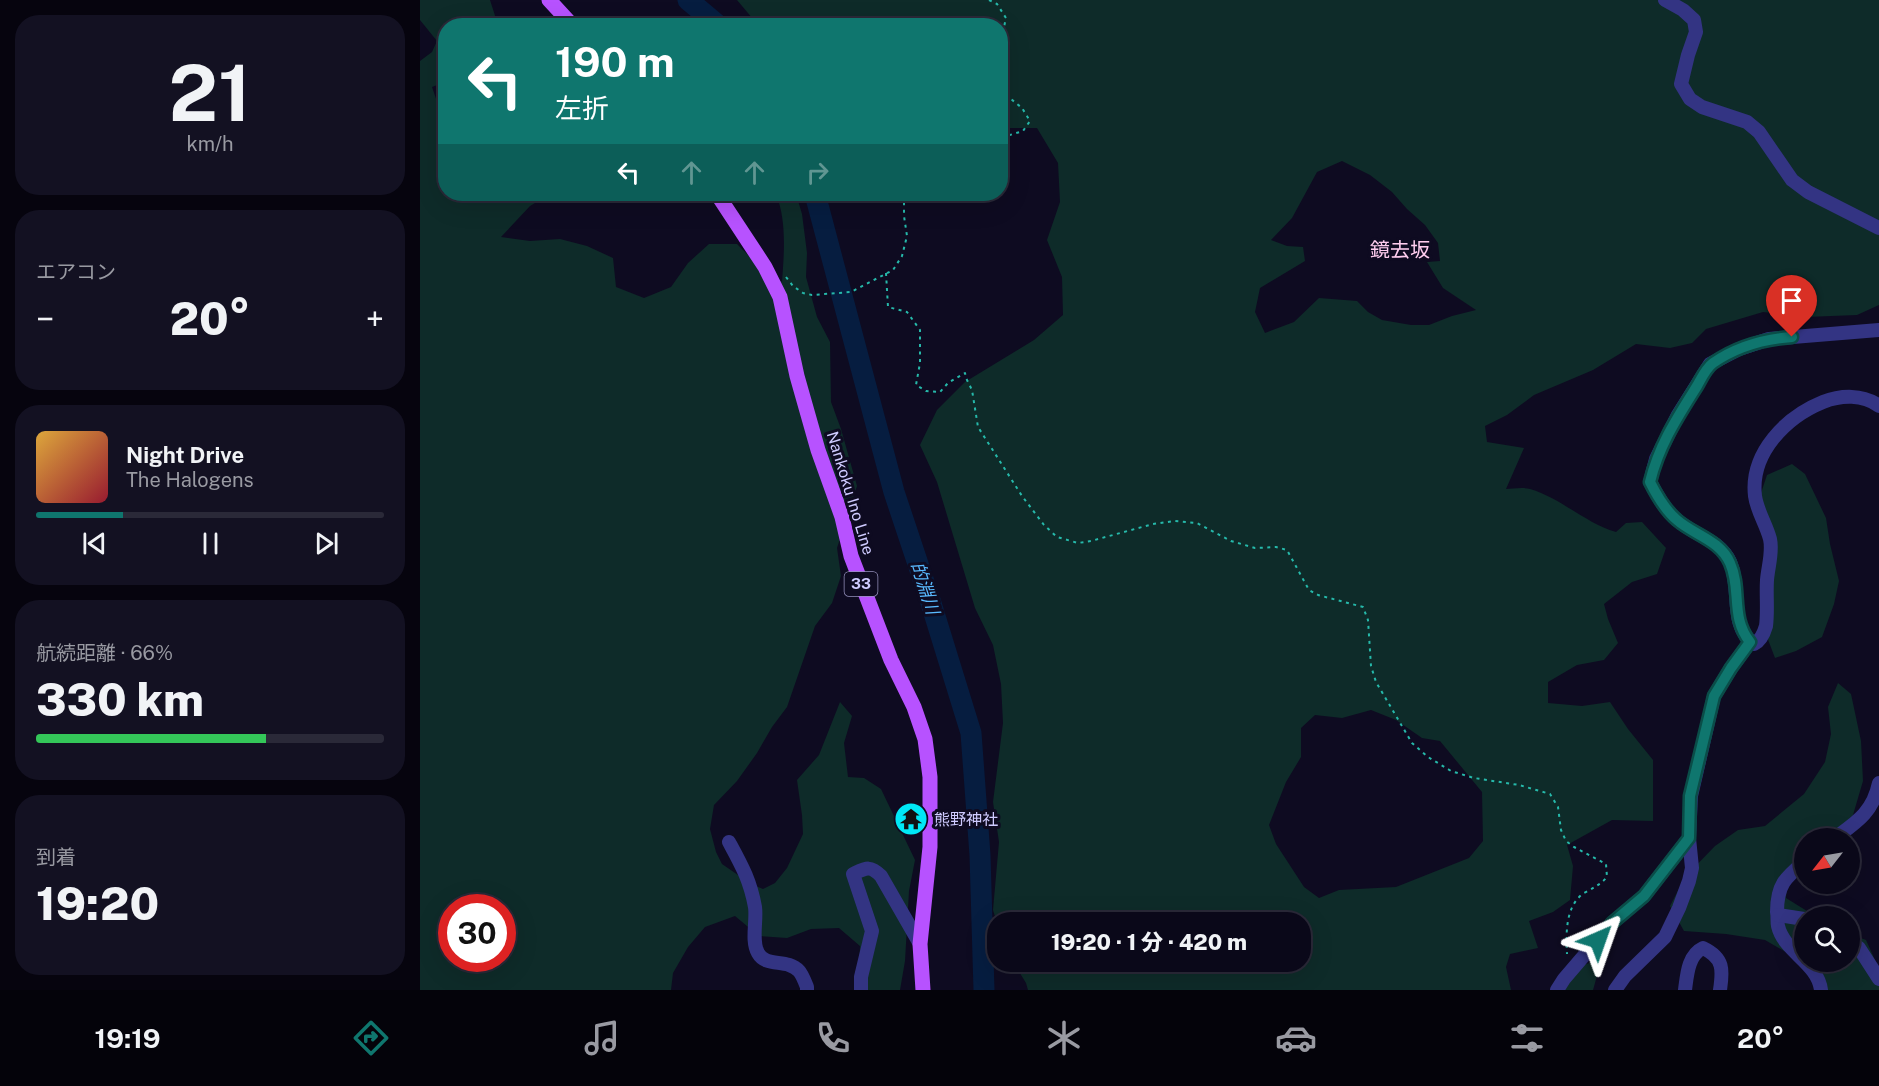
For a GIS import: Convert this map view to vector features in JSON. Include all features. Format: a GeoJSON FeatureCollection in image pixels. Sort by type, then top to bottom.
{"type":"FeatureCollection","features":[{"type":"Feature","properties":{"kind":"main road"},"geometry":{"type":"LineString","coordinates":[[549,0],[566,18]]}},
{"type":"Feature","properties":{"kind":"main road","name":"Nankoku Ino Line"},"geometry":{"type":"LineString","coordinates":[[722,201],[765,267],[780,297],[797,376],[818,450],[842,517],[851,556],[891,660],[914,707],[925,739],[930,777],[930,847],[920,944],[923,990]]}},
{"type":"Feature","properties":{"kind":"street"},"geometry":{"type":"LineString","coordinates":[[1665,0],[1683,10],[1694,20],[1696,32],[1681,84],[1690,99],[1702,107],[1748,122],[1759,132],[1792,180],[1808,192],[1879,228]]}},
{"type":"Feature","properties":{"kind":"street"},"geometry":{"type":"LineString","coordinates":[[1879,330],[1769,339],[1739,349],[1710,364],[1678,415],[1656,459],[1650,482],[1660,501],[1677,520],[1720,549],[1730,563],[1736,587],[1738,620],[1750,642],[1754,644],[1758,642],[1766,626],[1767,578],[1771,554],[1770,540],[1762,522],[1755,495],[1757,472],[1762,456],[1781,429],[1816,405],[1835,397],[1848,397],[1869,399],[1879,406]]}},
{"type":"Feature","properties":{"kind":"street"},"geometry":{"type":"LineString","coordinates":[[1616,990],[1625,976],[1665,937],[1679,908],[1692,868],[1689,838],[1690,796],[1714,696],[1750,642]]}},
{"type":"Feature","properties":{"kind":"street"},"geometry":{"type":"LineString","coordinates":[[1848,828],[1869,810],[1879,784]]}},
{"type":"Feature","properties":{"kind":"street"},"geometry":{"type":"LineString","coordinates":[[1557,990],[1612,923],[1644,896],[1689,838]]}},
{"type":"Feature","properties":{"kind":"street"},"geometry":{"type":"LineString","coordinates":[[729,843],[748,878],[755,910],[756,950],[761,958],[768,962],[782,962],[798,970],[807,990]]}},
{"type":"Feature","properties":{"kind":"street"},"geometry":{"type":"LineString","coordinates":[[861,990],[861,977],[872,931],[853,874],[866,868],[874,870],[881,876],[920,944]]}},
{"type":"Feature","properties":{"kind":"street"},"geometry":{"type":"LineString","coordinates":[[1794,872],[1781,884],[1777,897],[1778,926],[1785,939],[1820,978],[1821,990]]}},
{"type":"Feature","properties":{"kind":"street"},"geometry":{"type":"LineString","coordinates":[[1778,915],[1794,917]]}},
{"type":"Feature","properties":{"kind":"street"},"geometry":{"type":"LineString","coordinates":[[1685,990],[1687,973],[1693,956],[1704,948],[1714,954],[1719,962],[1722,971],[1720,990]]}},
{"type":"Feature","properties":{"kind":"street"},"geometry":{"type":"LineString","coordinates":[[1860,950],[1879,979]]}},
{"type":"Feature","properties":{"kind":"path"},"geometry":{"type":"LineString","coordinates":[[989,0],[997,4],[1006,18]]}},
{"type":"Feature","properties":{"kind":"path"},"geometry":{"type":"LineString","coordinates":[[1008,97],[1022,108],[1030,121],[1023,130],[1008,135]]}},
{"type":"Feature","properties":{"kind":"path"},"geometry":{"type":"LineString","coordinates":[[812,295],[851,292],[893,270],[902,256],[907,236],[904,201]]}},
{"type":"Feature","properties":{"kind":"path"},"geometry":{"type":"LineString","coordinates":[[886,273],[888,307],[907,312],[920,330],[920,363],[916,385],[926,391],[940,392],[948,383],[965,373],[972,390],[978,427],[1022,496],[1044,525],[1057,537],[1078,543],[1153,524],[1175,521],[1197,523],[1231,541],[1255,548],[1276,547],[1287,550],[1310,590],[1318,595],[1363,607],[1368,620],[1371,666],[1376,682],[1412,743],[1428,757],[1451,771],[1550,794],[1558,807],[1561,830],[1566,841],[1606,864],[1606,877],[1600,884],[1582,894],[1570,910],[1566,934],[1568,974]]}},
{"type":"Feature","properties":{"kind":"green space"},"geometry":{"type":"Polygon","coordinates":[[[420,0],[490,0],[496,18],[438,18],[438,85],[432,87],[438,105],[438,201],[538,201],[530,206],[501,237],[530,241],[560,239],[587,246],[613,258],[616,287],[644,298],[671,287],[688,263],[709,244],[737,244],[758,265],[782,282],[783,226],[778,201],[798,201],[807,253],[806,277],[817,317],[830,342],[831,402],[857,486],[837,548],[841,576],[832,603],[815,626],[787,707],[737,781],[714,805],[710,829],[722,864],[751,884],[763,889],[775,883],[787,868],[803,834],[797,780],[819,755],[840,702],[852,716],[844,743],[848,777],[864,778],[881,789],[915,860],[909,891],[905,961],[900,990],[864,990],[859,972],[860,946],[839,928],[811,929],[787,938],[759,936],[735,916],[705,927],[688,947],[673,973],[671,990],[420,990],[420,61],[432,52],[437,41],[420,20],[420,0]]]}},
{"type":"Feature","properties":{"kind":"green space"},"geometry":{"type":"Polygon","coordinates":[[[737,0],[1879,0],[1879,305],[1857,315],[1806,317],[1763,312],[1706,329],[1692,343],[1670,348],[1636,344],[1593,370],[1534,395],[1507,415],[1485,426],[1487,442],[1524,448],[1506,489],[1527,488],[1541,493],[1594,523],[1616,532],[1626,523],[1642,522],[1666,548],[1657,574],[1632,582],[1604,604],[1618,643],[1604,660],[1577,665],[1548,682],[1548,703],[1582,706],[1610,702],[1653,760],[1653,821],[1612,820],[1567,845],[1573,866],[1570,900],[1553,912],[1529,921],[1538,948],[1510,954],[1506,967],[1511,990],[1028,990],[1019,972],[1311,972],[1311,912],[994,912],[999,842],[993,802],[1003,723],[1001,684],[993,645],[975,608],[937,482],[920,445],[937,410],[965,382],[1034,340],[1063,315],[1062,277],[1047,240],[1060,202],[1058,163],[1037,128],[1008,128],[1008,18],[752,18],[737,0]],[[1342,161],[1317,172],[1292,218],[1271,240],[1287,246],[1303,247],[1305,261],[1260,288],[1255,312],[1265,333],[1294,322],[1319,298],[1357,301],[1368,312],[1382,320],[1411,325],[1429,325],[1476,310],[1443,288],[1427,262],[1440,261],[1438,243],[1425,225],[1392,192],[1370,175],[1342,161]],[[1371,710],[1342,718],[1315,715],[1301,728],[1301,757],[1286,782],[1269,825],[1276,844],[1304,887],[1319,898],[1339,890],[1396,887],[1469,858],[1483,841],[1482,792],[1440,741],[1422,738],[1396,720],[1371,710]]]}},
{"type":"Feature","properties":{"kind":"green space"},"geometry":{"type":"Polygon","coordinates":[[[1792,464],[1805,474],[1826,518],[1839,581],[1834,604],[1822,637],[1796,651],[1775,658],[1767,637],[1769,559],[1756,508],[1767,475],[1792,464]]]}},
{"type":"Feature","properties":{"kind":"green space"},"geometry":{"type":"Polygon","coordinates":[[[1838,683],[1851,694],[1861,741],[1863,781],[1853,815],[1841,828],[1794,828],[1794,864],[1788,868],[1786,898],[1799,906],[1794,906],[1794,958],[1765,940],[1684,931],[1670,906],[1685,877],[1715,846],[1738,830],[1765,826],[1804,794],[1825,762],[1831,734],[1828,707],[1838,683]]]}},
{"type":"Feature","properties":{"kind":"green space"},"geometry":{"type":"Polygon","coordinates":[[[1860,938],[1866,940],[1879,969],[1879,990],[1821,990],[1806,972],[1860,972],[1860,938]]]}},
{"type":"Feature","properties":{"kind":"green space"},"geometry":{"type":"Polygon","coordinates":[[[1602,958],[1593,990],[1558,990],[1584,965],[1602,958]]]}},
{"type":"Feature","properties":{"kind":"building","name":"熊野神社"},"geometry":{"type":"Polygon","coordinates":[[[906,808],[920,811],[916,830],[901,826],[906,808]]]}},
{"type":"Feature","properties":{"kind":"waterway","name":"的淵川"},"geometry":{"type":"LineString","coordinates":[[688,0],[709,18]]}},
{"type":"Feature","properties":{"kind":"waterway","name":"的淵川"},"geometry":{"type":"LineString","coordinates":[[817,201],[894,492],[971,733],[980,855],[984,990]]}},
{"type":"Feature","properties":{"kind":"place","name":"熊野神社"},"geometry":{"type":"Point","coordinates":[911,819]}},
{"type":"Feature","properties":{"kind":"district","name":"鏡去坂"},"geometry":{"type":"Point","coordinates":[1400,250]}},
{"type":"Feature","properties":{"kind":"route"},"geometry":{"type":"LineString","coordinates":[[1598,940],[1612,923],[1644,896],[1689,838],[1690,796],[1714,696],[1750,642],[1738,620],[1736,587],[1730,563],[1720,549],[1677,520],[1660,501],[1650,482],[1656,459],[1678,415],[1710,364],[1739,349],[1769,339],[1792,337]]}}]}
